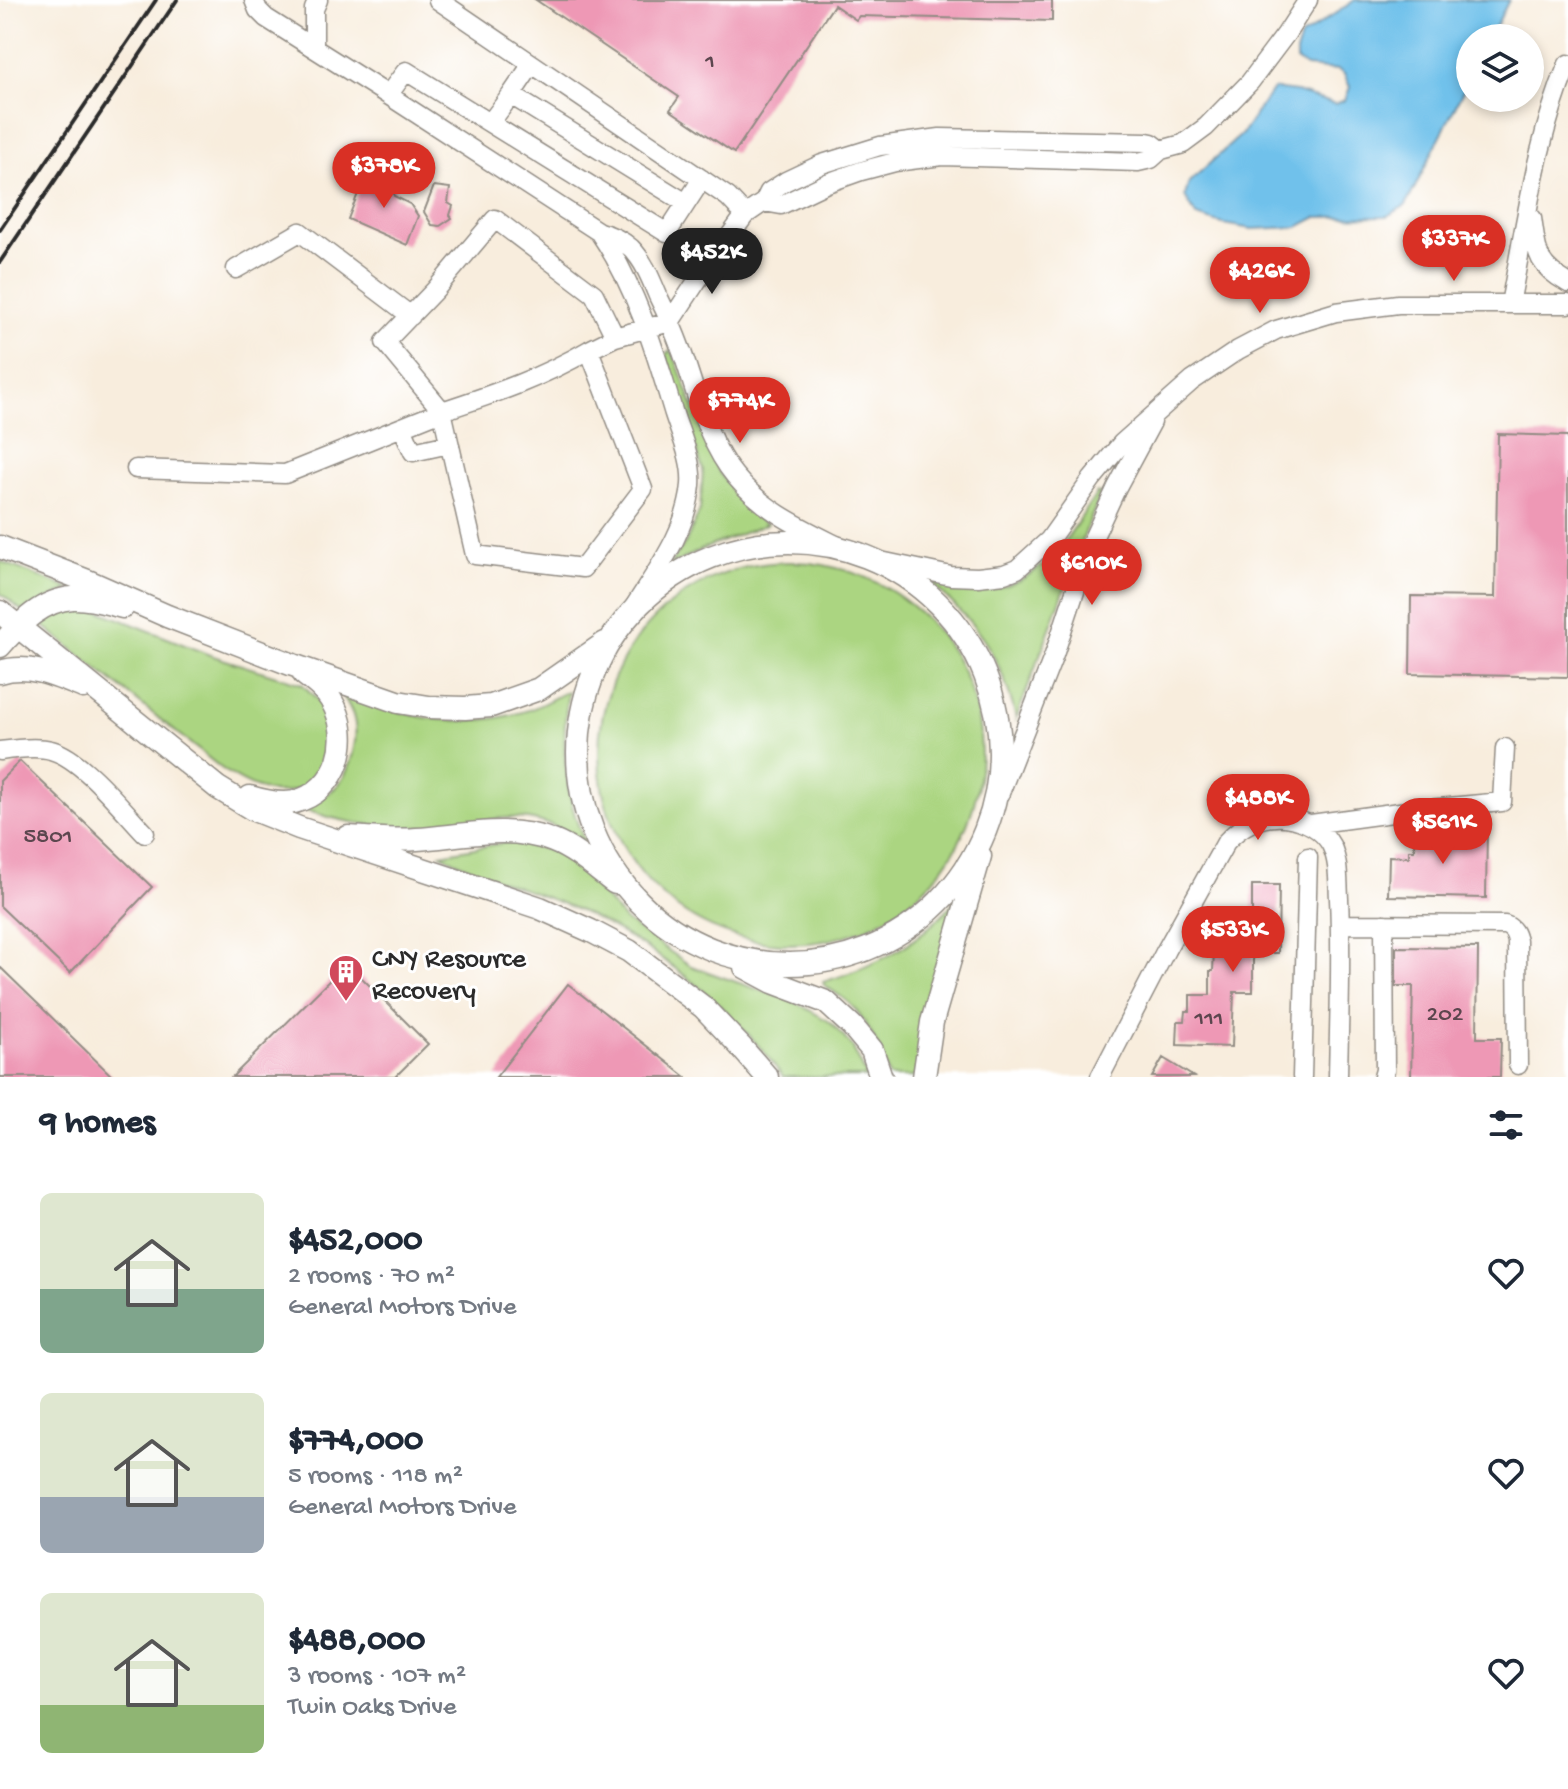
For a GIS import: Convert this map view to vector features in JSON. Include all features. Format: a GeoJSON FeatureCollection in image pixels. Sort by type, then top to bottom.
{"type":"FeatureCollection","features":[{"type":"Feature","properties":{"kind":"main road"},"geometry":{"type":"LineString","coordinates":[[628,892],[601,852],[590,826],[583,802],[578,733],[589,685],[606,643],[634,607],[699,562],[736,550],[793,542],[840,547],[885,562],[932,598],[971,645],[986,676],[999,740],[1000,793],[932,1022],[924,1077]]}},
{"type":"Feature","properties":{"kind":"main road"},"geometry":{"type":"LineString","coordinates":[[0,547],[293,665],[398,702],[429,707],[491,706],[539,689],[606,643]]}},
{"type":"Feature","properties":{"kind":"main road"},"geometry":{"type":"LineString","coordinates":[[0,646],[18,626],[45,605],[71,598],[167,616]]}},
{"type":"Feature","properties":{"kind":"main road"},"geometry":{"type":"LineString","coordinates":[[0,612],[218,788],[254,810],[323,837],[540,908],[629,951],[703,1007],[767,1077]]}},
{"type":"Feature","properties":{"kind":"main road"},"geometry":{"type":"LineString","coordinates":[[218,788],[272,802],[293,802],[313,793],[331,777],[338,765],[342,747],[340,719],[322,688],[293,665]]}},
{"type":"Feature","properties":{"kind":"main road"},"geometry":{"type":"LineString","coordinates":[[0,672],[26,668],[45,672],[102,694]]}},
{"type":"Feature","properties":{"kind":"main road"},"geometry":{"type":"LineString","coordinates":[[323,837],[413,840],[496,831],[518,832],[552,841],[628,892],[674,932],[773,982],[826,1002],[872,1050],[881,1077]]}},
{"type":"Feature","properties":{"kind":"main road"},"geometry":{"type":"LineString","coordinates":[[726,956],[772,965],[825,962],[850,956],[891,938],[925,914],[950,887],[985,839]]}},
{"type":"Feature","properties":{"kind":"street"},"geometry":{"type":"LineString","coordinates":[[254,0],[266,18],[599,232],[629,246],[647,270],[719,452],[734,474],[757,499],[782,518],[840,547]]}},
{"type":"Feature","properties":{"kind":"street"},"geometry":{"type":"LineString","coordinates":[[314,48],[314,9],[318,0]]}},
{"type":"Feature","properties":{"kind":"street"},"geometry":{"type":"LineString","coordinates":[[438,0],[728,197],[745,215]]}},
{"type":"Feature","properties":{"kind":"street"},"geometry":{"type":"LineString","coordinates":[[136,469],[285,474],[442,411],[520,385],[559,368],[615,337],[670,322],[745,215],[764,202],[781,205],[844,177],[895,162],[956,155],[1138,162],[1151,159],[1161,150],[1183,144],[1217,116],[1250,82],[1308,0]]}},
{"type":"Feature","properties":{"kind":"street"},"geometry":{"type":"LineString","coordinates":[[490,123],[532,64]]}},
{"type":"Feature","properties":{"kind":"street"},"geometry":{"type":"LineString","coordinates":[[1510,304],[1534,171],[1568,64]]}},
{"type":"Feature","properties":{"kind":"street"},"geometry":{"type":"LineString","coordinates":[[388,95],[406,71],[667,233],[702,179]]}},
{"type":"Feature","properties":{"kind":"street"},"geometry":{"type":"LineString","coordinates":[[511,95],[686,203]]}},
{"type":"Feature","properties":{"kind":"street"},"geometry":{"type":"LineString","coordinates":[[1529,203],[1538,255],[1548,270],[1568,283]]}},
{"type":"Feature","properties":{"kind":"street"},"geometry":{"type":"LineString","coordinates":[[589,350],[643,489],[583,568],[475,555],[442,411],[385,342],[495,219],[594,294],[615,337]]}},
{"type":"Feature","properties":{"kind":"street"},"geometry":{"type":"LineString","coordinates":[[236,269],[300,232],[411,316]]}},
{"type":"Feature","properties":{"kind":"street"},"geometry":{"type":"LineString","coordinates":[[599,232],[628,282],[658,360],[690,465],[691,486],[683,522],[634,607]]}},
{"type":"Feature","properties":{"kind":"street"},"geometry":{"type":"LineString","coordinates":[[885,562],[951,576],[978,577],[1017,569],[1049,540],[1122,443],[1192,381],[1238,350],[1276,330],[1336,312],[1398,304],[1568,304]]}},
{"type":"Feature","properties":{"kind":"street"},"geometry":{"type":"LineString","coordinates":[[1000,793],[1054,655],[1091,543],[1159,409]]}},
{"type":"Feature","properties":{"kind":"street"},"geometry":{"type":"LineString","coordinates":[[402,427],[413,452],[449,444]]}},
{"type":"Feature","properties":{"kind":"street"},"geometry":{"type":"LineString","coordinates":[[0,751],[15,748],[50,750],[78,765],[145,833]]}},
{"type":"Feature","properties":{"kind":"street"},"geometry":{"type":"LineString","coordinates":[[1311,824],[1502,802],[1505,748]]}},
{"type":"Feature","properties":{"kind":"street"},"geometry":{"type":"LineString","coordinates":[[1100,1077],[1226,842],[1234,832],[1267,817],[1284,817],[1311,824],[1330,842],[1337,866],[1340,924],[1321,1043],[1302,1077]]}},
{"type":"Feature","properties":{"kind":"street"},"geometry":{"type":"LineString","coordinates":[[1308,857],[1321,1043],[1338,1077]]}},
{"type":"Feature","properties":{"kind":"street"},"geometry":{"type":"LineString","coordinates":[[1340,924],[1511,927],[1517,941],[1518,1065]]}},
{"type":"Feature","properties":{"kind":"street"},"geometry":{"type":"LineString","coordinates":[[1383,1077],[1384,924]]}},
{"type":"Feature","properties":{"kind":"green space"},"geometry":{"type":"Polygon","coordinates":[[[670,351],[718,471],[742,503],[767,524],[671,565],[686,542],[700,510],[703,470],[666,357],[670,351]]]}},
{"type":"Feature","properties":{"kind":"green space"},"geometry":{"type":"Polygon","coordinates":[[[1097,493],[1101,494],[1016,719],[996,660],[976,629],[932,584],[988,589],[1025,578],[1065,541],[1097,493]]]}},
{"type":"Feature","properties":{"kind":"green space"},"geometry":{"type":"Polygon","coordinates":[[[0,561],[70,589],[22,611],[0,593],[0,561]]]}},
{"type":"Feature","properties":{"kind":"green space"},"geometry":{"type":"Polygon","coordinates":[[[771,562],[809,562],[846,570],[880,584],[911,605],[938,632],[967,680],[978,716],[981,753],[978,790],[959,843],[938,874],[911,901],[880,922],[846,936],[809,944],[771,944],[734,936],[700,922],[669,901],[642,874],[621,843],[607,809],[599,772],[599,734],[607,697],[621,663],[642,632],[669,605],[700,584],[734,570],[771,562]]]}},
{"type":"Feature","properties":{"kind":"green space"},"geometry":{"type":"Polygon","coordinates":[[[87,606],[210,655],[302,684],[331,713],[331,759],[309,783],[297,790],[272,792],[233,776],[36,620],[47,611],[87,606]]]}},
{"type":"Feature","properties":{"kind":"green space"},"geometry":{"type":"Polygon","coordinates":[[[340,691],[410,715],[455,721],[503,717],[529,710],[568,691],[565,749],[568,787],[585,842],[536,820],[504,818],[445,826],[402,827],[368,825],[303,809],[335,788],[350,762],[355,744],[355,727],[352,712],[340,691]]]}},
{"type":"Feature","properties":{"kind":"green space"},"geometry":{"type":"Polygon","coordinates":[[[508,842],[550,850],[573,863],[626,921],[691,966],[788,998],[830,1022],[852,1046],[867,1077],[783,1077],[725,1010],[654,953],[590,916],[478,872],[441,854],[508,842]]]}},
{"type":"Feature","properties":{"kind":"green space"},"geometry":{"type":"Polygon","coordinates":[[[961,894],[915,1077],[889,1077],[863,1020],[850,1004],[823,982],[865,967],[900,949],[931,926],[961,894]]]}},
{"type":"Feature","properties":{"kind":"water"},"geometry":{"type":"Polygon","coordinates":[[[1355,0],[1509,0],[1497,24],[1456,24],[1456,105],[1406,205],[1387,216],[1317,217],[1298,227],[1252,229],[1196,216],[1185,196],[1189,182],[1242,134],[1273,89],[1296,92],[1335,104],[1345,100],[1350,87],[1344,74],[1338,70],[1306,67],[1296,60],[1301,37],[1355,0]]]}},
{"type":"Feature","properties":{"kind":"building"},"geometry":{"type":"Polygon","coordinates":[[[536,0],[1052,0],[1052,21],[859,16],[856,20],[834,5],[734,153],[670,110],[679,97],[536,0]]]}},
{"type":"Feature","properties":{"kind":"building"},"geometry":{"type":"Polygon","coordinates":[[[365,176],[396,180],[394,196],[410,204],[418,216],[407,245],[348,219],[365,176]]]}},
{"type":"Feature","properties":{"kind":"building"},"geometry":{"type":"Polygon","coordinates":[[[434,186],[450,188],[448,203],[453,206],[452,218],[440,226],[432,225],[424,212],[434,186]]]}},
{"type":"Feature","properties":{"kind":"building"},"geometry":{"type":"Polygon","coordinates":[[[1498,434],[1568,436],[1568,677],[1410,674],[1411,596],[1495,597],[1498,434]]]}},
{"type":"Feature","properties":{"kind":"building"},"geometry":{"type":"Polygon","coordinates":[[[20,761],[152,887],[70,973],[0,906],[0,781],[20,761]]]}},
{"type":"Feature","properties":{"kind":"building"},"geometry":{"type":"Polygon","coordinates":[[[1442,825],[1487,826],[1486,898],[1388,896],[1389,856],[1409,857],[1409,850],[1414,850],[1415,838],[1442,838],[1442,825]]]}},
{"type":"Feature","properties":{"kind":"building"},"geometry":{"type":"Polygon","coordinates":[[[1252,885],[1279,885],[1278,953],[1253,953],[1253,992],[1234,992],[1232,1047],[1177,1045],[1178,1021],[1185,1021],[1186,1011],[1190,1011],[1190,995],[1210,995],[1214,952],[1231,952],[1231,926],[1245,926],[1245,920],[1252,920],[1252,885]]]}},
{"type":"Feature","properties":{"kind":"building"},"geometry":{"type":"Polygon","coordinates":[[[1396,947],[1478,948],[1477,1038],[1501,1038],[1500,1077],[1411,1077],[1413,986],[1396,986],[1396,947]]]}},
{"type":"Feature","properties":{"kind":"building","name":"CNY Resource Recovery"},"geometry":{"type":"Polygon","coordinates":[[[347,963],[428,1044],[395,1077],[232,1077],[347,963]]]}},
{"type":"Feature","properties":{"kind":"building"},"geometry":{"type":"Polygon","coordinates":[[[0,967],[113,1077],[0,1077],[0,967]]]}},
{"type":"Feature","properties":{"kind":"building"},"geometry":{"type":"Polygon","coordinates":[[[568,984],[686,1077],[496,1077],[568,984]]]}},
{"type":"Feature","properties":{"kind":"building"},"geometry":{"type":"Polygon","coordinates":[[[1163,1058],[1194,1077],[1152,1077],[1163,1058]]]}},
{"type":"Feature","properties":{"kind":"railway"},"geometry":{"type":"LineString","coordinates":[[0,230],[156,0]]}},
{"type":"Feature","properties":{"kind":"railway"},"geometry":{"type":"LineString","coordinates":[[0,262],[177,0]]}},
{"type":"Feature","properties":{"kind":"place","name":"CNY Resource Recovery"},"geometry":{"type":"Point","coordinates":[346,1003]}}]}
